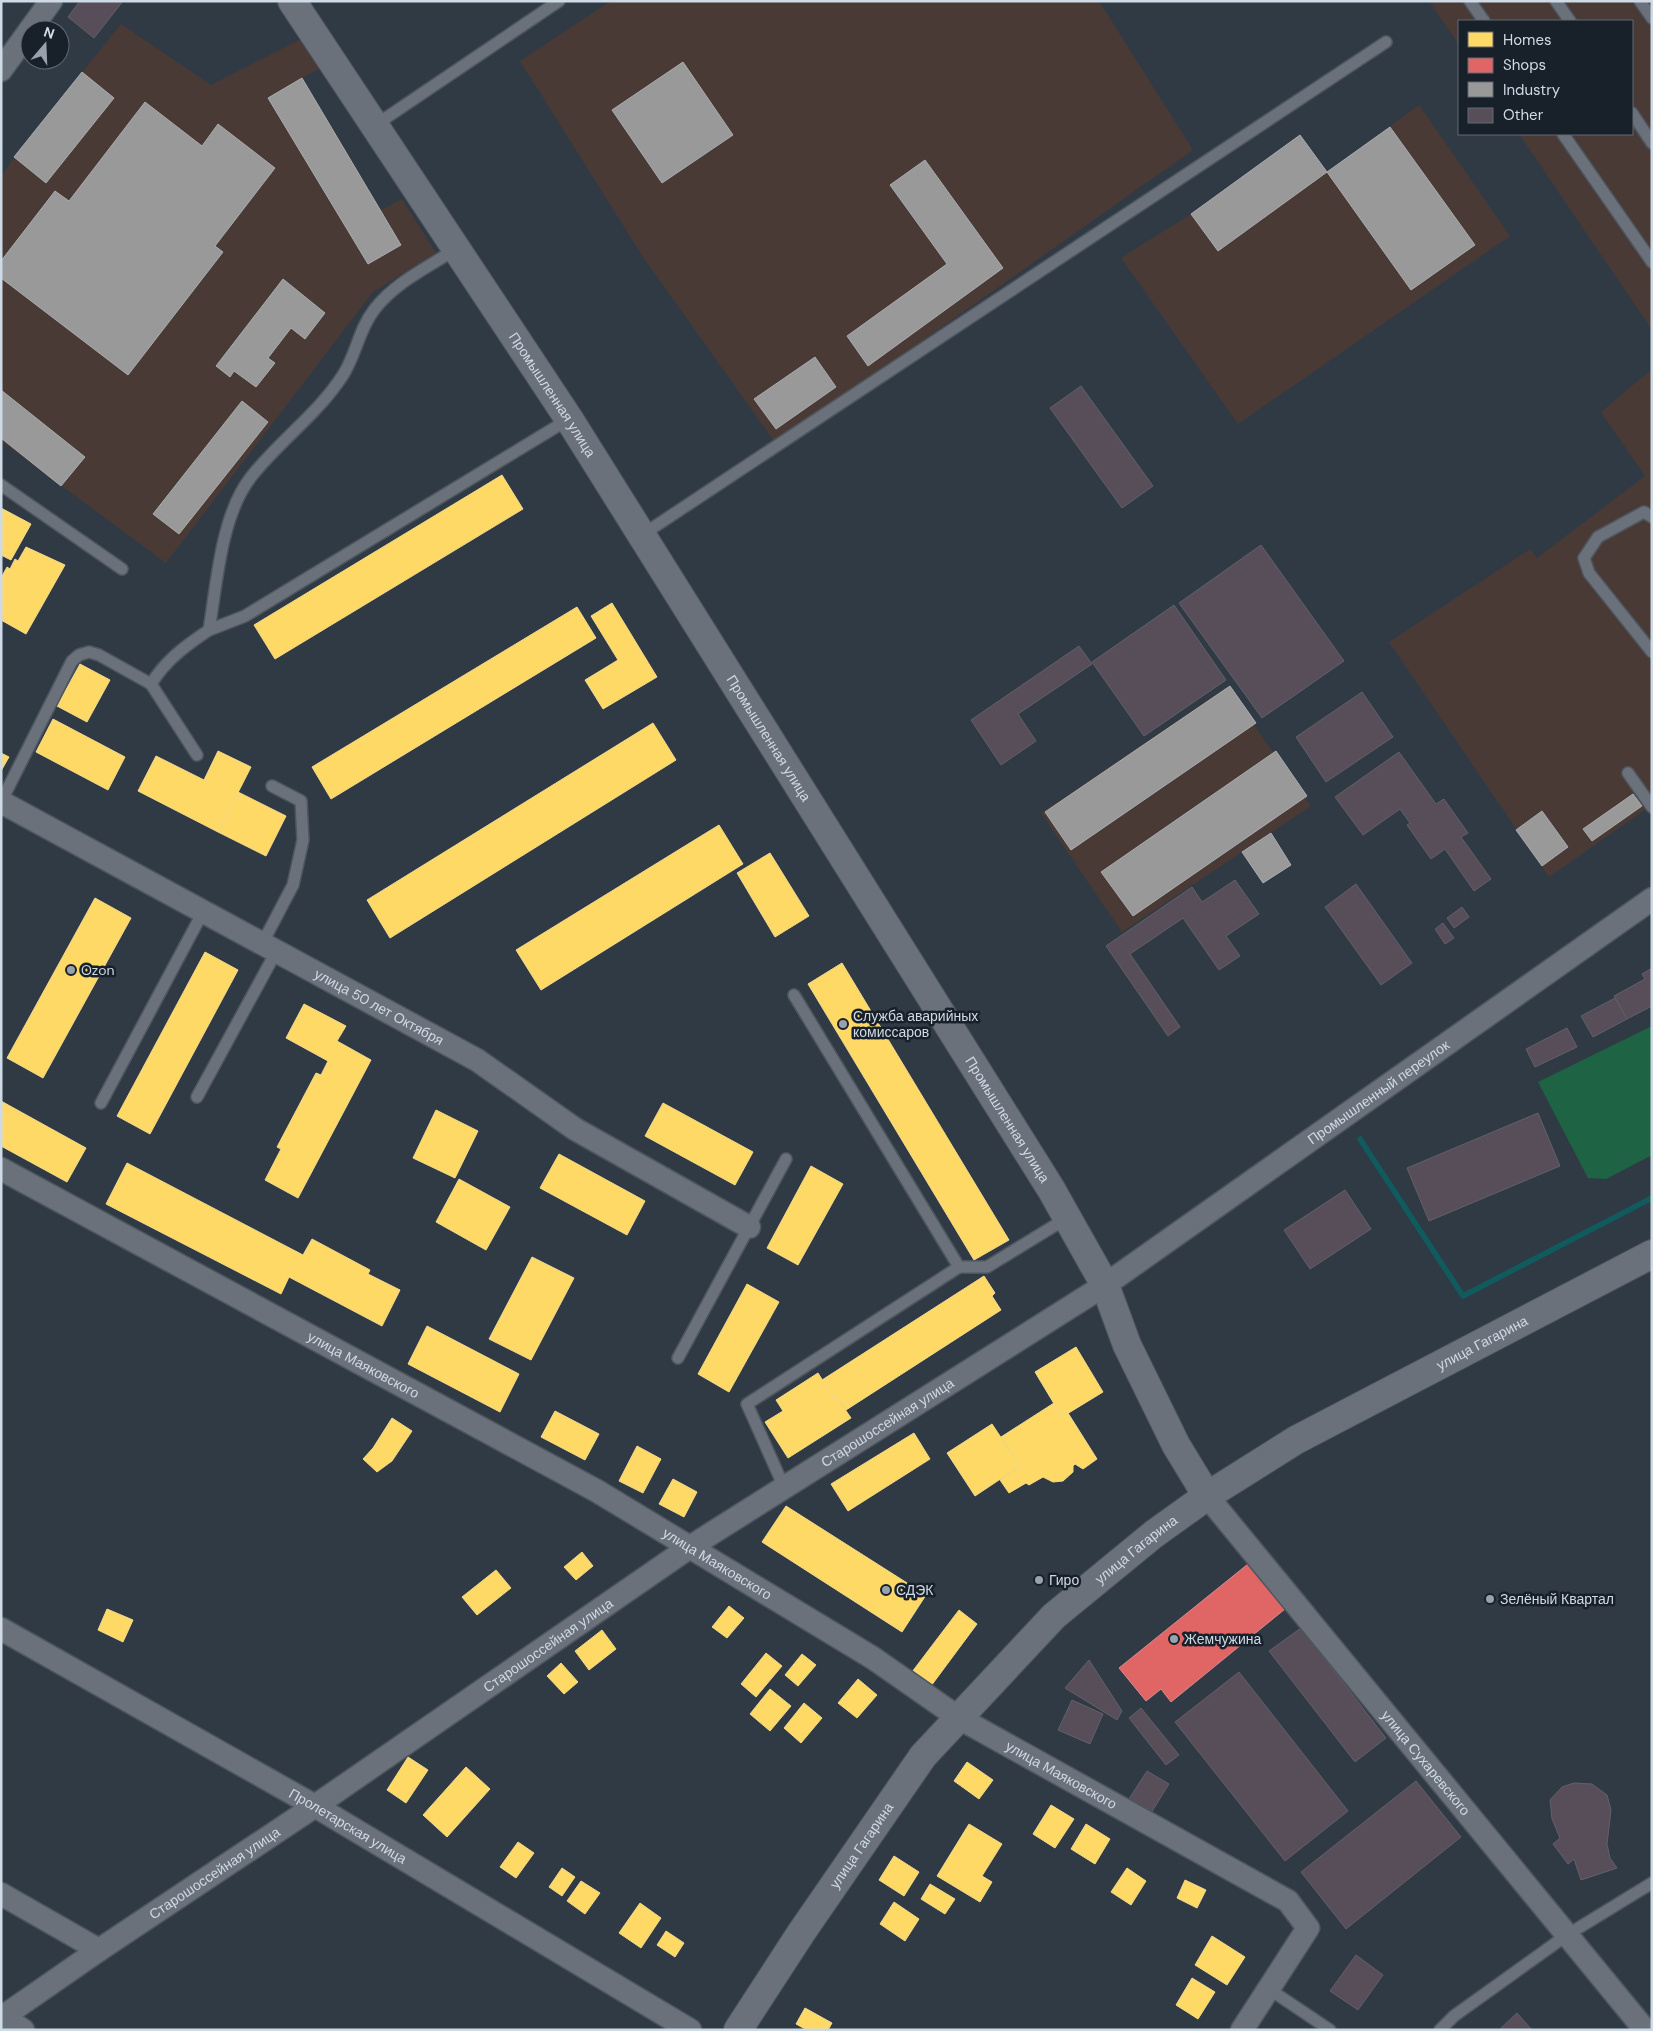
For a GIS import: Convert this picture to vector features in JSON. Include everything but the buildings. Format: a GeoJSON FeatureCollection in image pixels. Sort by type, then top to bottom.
{"type":"FeatureCollection","features":[{"type":"Feature","properties":{"kind":"street"},"geometry":{"type":"LineString","coordinates":[[37,20],[51,1]]}},
{"type":"Feature","properties":{"kind":"street","name":"Промышленная улица"},"geometry":{"type":"LineString","coordinates":[[292,1],[569,419],[982,1078],[1067,1218],[1105,1285],[1127,1345],[1176,1445],[1207,1496]]}},
{"type":"Feature","properties":{"kind":"street"},"geometry":{"type":"LineString","coordinates":[[1,70],[20,44]]}},
{"type":"Feature","properties":{"kind":"street","name":"улица 50 лет Октября"},"geometry":{"type":"LineString","coordinates":[[1,802],[477,1060],[575,1129],[749,1227]]}},
{"type":"Feature","properties":{"kind":"street","name":"Промышленный переулок"},"geometry":{"type":"LineString","coordinates":[[1105,1285],[1652,899]]}},
{"type":"Feature","properties":{"kind":"street","name":"улица Маяковского"},"geometry":{"type":"LineString","coordinates":[[1,1169],[597,1491],[873,1658],[959,1718],[1288,1901],[1308,1928],[1242,2030]]}},
{"type":"Feature","properties":{"kind":"street","name":"улица Гагарина"},"geometry":{"type":"LineString","coordinates":[[738,2030],[801,1933],[923,1756],[1054,1616],[1154,1534],[1207,1496],[1296,1440],[1652,1254]]}},
{"type":"Feature","properties":{"kind":"street","name":"Старошоссейная улица"},"geometry":{"type":"LineString","coordinates":[[3,2018],[99,1950],[316,1806],[690,1547],[1105,1285]]}},
{"type":"Feature","properties":{"kind":"street","name":"улица Сухаревского"},"geometry":{"type":"LineString","coordinates":[[1207,1496],[1645,2030]]}},
{"type":"Feature","properties":{"kind":"street","name":"Пролетарская улица"},"geometry":{"type":"LineString","coordinates":[[1,1629],[316,1806],[690,2030]]}},
{"type":"Feature","properties":{"kind":"street"},"geometry":{"type":"LineString","coordinates":[[1,1894],[99,1950]]}},
{"type":"Feature","properties":{"kind":"street"},"geometry":{"type":"LineString","coordinates":[[3,2018],[23,2030]]}},
{"type":"Feature","properties":{"kind":"lane"},"geometry":{"type":"LineString","coordinates":[[374,126],[559,1]]}},
{"type":"Feature","properties":{"kind":"lane"},"geometry":{"type":"LineString","coordinates":[[1470,1],[1483,20]]}},
{"type":"Feature","properties":{"kind":"lane"},"geometry":{"type":"LineString","coordinates":[[1556,1],[1569,20]]}},
{"type":"Feature","properties":{"kind":"lane"},"geometry":{"type":"LineString","coordinates":[[1640,1],[1652,18]]}},
{"type":"Feature","properties":{"kind":"lane"},"geometry":{"type":"LineString","coordinates":[[642,535],[1386,42]]}},
{"type":"Feature","properties":{"kind":"lane"},"geometry":{"type":"LineString","coordinates":[[1633,114],[1652,143]]}},
{"type":"Feature","properties":{"kind":"lane"},"geometry":{"type":"LineString","coordinates":[[1563,135],[1652,262]]}},
{"type":"Feature","properties":{"kind":"lane"},"geometry":{"type":"LineString","coordinates":[[209,630],[227,528],[236,504],[250,478],[286,438],[316,410],[343,374],[374,310],[394,290],[456,249]]}},
{"type":"Feature","properties":{"kind":"lane"},"geometry":{"type":"LineString","coordinates":[[150,684],[175,653],[209,630],[245,616],[569,419]]}},
{"type":"Feature","properties":{"kind":"lane"},"geometry":{"type":"LineString","coordinates":[[1,485],[122,569]]}},
{"type":"Feature","properties":{"kind":"lane"},"geometry":{"type":"LineString","coordinates":[[1652,517],[1644,512],[1598,537],[1584,558],[1589,572],[1652,652]]}},
{"type":"Feature","properties":{"kind":"lane"},"geometry":{"type":"LineString","coordinates":[[1,802],[72,661],[79,655],[89,652],[99,655],[150,684],[197,755]]}},
{"type":"Feature","properties":{"kind":"lane"},"geometry":{"type":"LineString","coordinates":[[1628,773],[1652,807]]}},
{"type":"Feature","properties":{"kind":"lane"},"geometry":{"type":"LineString","coordinates":[[197,1097],[269,948],[293,885],[303,840],[301,801],[272,786]]}},
{"type":"Feature","properties":{"kind":"lane"},"geometry":{"type":"LineString","coordinates":[[101,1103],[203,912]]}},
{"type":"Feature","properties":{"kind":"lane"},"geometry":{"type":"LineString","coordinates":[[794,996],[959,1268]]}},
{"type":"Feature","properties":{"kind":"lane"},"geometry":{"type":"LineString","coordinates":[[678,1358],[786,1159]]}},
{"type":"Feature","properties":{"kind":"lane"},"geometry":{"type":"LineString","coordinates":[[784,1487],[747,1404],[959,1268],[986,1267],[1067,1218]]}},
{"type":"Feature","properties":{"kind":"lane"},"geometry":{"type":"LineString","coordinates":[[1440,2030],[1454,2016],[1567,1935],[1652,1883]]}},
{"type":"Feature","properties":{"kind":"lane"},"geometry":{"type":"LineString","coordinates":[[1269,1989],[1330,2030]]}},
{"type":"Feature","properties":{"kind":"shaded area"},"geometry":{"type":"Polygon","coordinates":[[[611,1],[1099,1],[1193,150],[776,444],[643,257],[520,61],[611,1]]]}},
{"type":"Feature","properties":{"kind":"shaded area"},"geometry":{"type":"Polygon","coordinates":[[[1429,1],[1652,1],[1652,330],[1520,135],[1633,135],[1633,20],[1458,20],[1458,44],[1429,1]]]}},
{"type":"Feature","properties":{"kind":"shaded area"},"geometry":{"type":"Polygon","coordinates":[[[121,24],[211,85],[301,39],[322,67],[302,78],[381,210],[402,199],[436,253],[373,292],[166,563],[1,441],[1,177],[14,157],[121,24]]]}},
{"type":"Feature","properties":{"kind":"shaded area"},"geometry":{"type":"Polygon","coordinates":[[[1419,105],[1510,236],[1238,424],[1121,258],[1191,214],[1300,135],[1327,172],[1419,105]]]}},
{"type":"Feature","properties":{"kind":"shaded area"},"geometry":{"type":"Polygon","coordinates":[[[1652,369],[1652,805],[1549,877],[1389,642],[1530,549],[1537,558],[1645,476],[1601,412],[1652,369]]]}},
{"type":"Feature","properties":{"kind":"shaded area"},"geometry":{"type":"Polygon","coordinates":[[[1227,687],[1311,806],[1122,932],[1041,813],[1227,687]]]}},
{"type":"Feature","properties":{"kind":"green space"},"geometry":{"type":"Polygon","coordinates":[[[1652,1026],[1652,1155],[1606,1179],[1588,1178],[1538,1082],[1652,1026]]]}},
{"type":"Feature","properties":{"kind":"waterway"},"geometry":{"type":"LineString","coordinates":[[1360,1139],[1463,1296],[1652,1198]]}},
{"type":"Feature","properties":{"kind":"place","name":"Ozon"},"geometry":{"type":"Point","coordinates":[71,970]}},
{"type":"Feature","properties":{"kind":"place","name":"Служба аварийных комиссаров"},"geometry":{"type":"Point","coordinates":[843,1024]}},
{"type":"Feature","properties":{"kind":"place","name":"Гиро"},"geometry":{"type":"Point","coordinates":[1039,1580]}},
{"type":"Feature","properties":{"kind":"place","name":"СДЭК"},"geometry":{"type":"Point","coordinates":[886,1590]}},
{"type":"Feature","properties":{"kind":"place","name":"Зелёный Квартал"},"geometry":{"type":"Point","coordinates":[1490,1599]}},
{"type":"Feature","properties":{"kind":"place","name":"Жемчужина"},"geometry":{"type":"Point","coordinates":[1174,1639]}}]}
